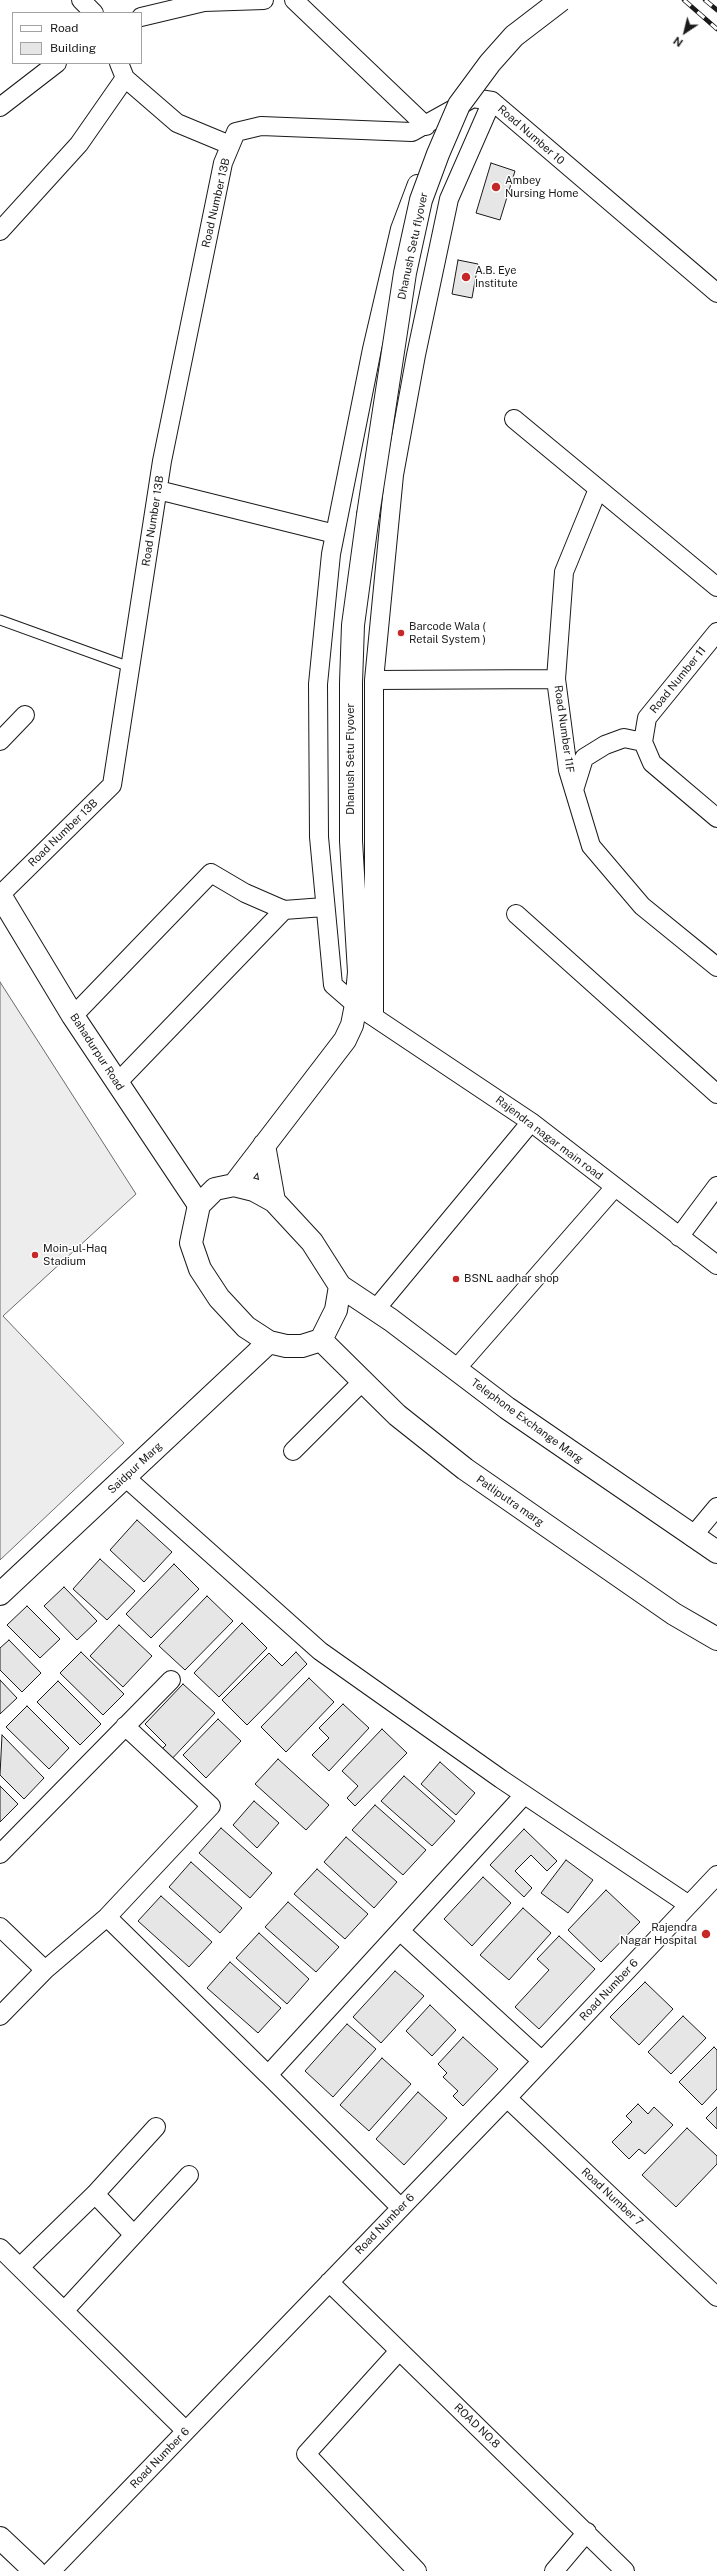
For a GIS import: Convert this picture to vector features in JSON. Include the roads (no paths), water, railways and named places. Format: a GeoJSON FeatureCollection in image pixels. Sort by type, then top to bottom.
{"type":"FeatureCollection","features":[{"type":"Feature","properties":{"kind":"main road","name":"Dhanush Setu flyover"},"geometry":{"type":"LineString","coordinates":[[368,515],[405,273],[421,200],[438,154],[458,105],[490,62],[514,36],[561,0]]}},
{"type":"Feature","properties":{"kind":"main road","name":"Dhanush Setu Flyover"},"geometry":{"type":"LineString","coordinates":[[234,1185],[345,1040],[363,1004],[351,841],[351,683],[353,624],[368,515]]}},
{"type":"Feature","properties":{"kind":"main road","name":"Bahadurpur Road"},"geometry":{"type":"LineString","coordinates":[[0,895],[73,1016],[199,1205]]}},
{"type":"Feature","properties":{"kind":"main road"},"geometry":{"type":"LineString","coordinates":[[264,1145],[274,1201]]}},
{"type":"Feature","properties":{"kind":"main road"},"geometry":{"type":"LineString","coordinates":[[234,1185],[254,1190],[274,1201],[312,1242],[340,1286],[336,1310],[321,1340],[302,1346],[286,1346],[269,1342],[246,1327],[220,1298],[200,1269],[191,1243],[199,1205],[215,1189],[234,1185]]}},
{"type":"Feature","properties":{"kind":"main road","name":"Telephone Exchange Marg"},"geometry":{"type":"LineString","coordinates":[[340,1286],[692,1537],[717,1552]]}},
{"type":"Feature","properties":{"kind":"main road","name":"Patliputra marg"},"geometry":{"type":"LineString","coordinates":[[321,1340],[396,1415],[465,1469],[674,1614],[717,1639]]}},
{"type":"Feature","properties":{"kind":"main road","name":"Saidpur Marg"},"geometry":{"type":"LineString","coordinates":[[0,1594],[269,1342]]}},
{"type":"Feature","properties":{"kind":"main road"},"geometry":{"type":"LineString","coordinates":[[0,2538],[35,2571]]}},
{"type":"Feature","properties":{"kind":"street"},"geometry":{"type":"LineString","coordinates":[[81,0],[93,12]]}},
{"type":"Feature","properties":{"kind":"street"},"geometry":{"type":"LineString","coordinates":[[142,17],[203,1],[264,0]]}},
{"type":"Feature","properties":{"kind":"street"},"geometry":{"type":"LineString","coordinates":[[294,0],[426,126]]}},
{"type":"Feature","properties":{"kind":"street"},"geometry":{"type":"LineString","coordinates":[[0,107],[56,64]]}},
{"type":"Feature","properties":{"kind":"street"},"geometry":{"type":"LineString","coordinates":[[0,231],[79,144],[122,71],[177,123],[230,145]]}},
{"type":"Feature","properties":{"kind":"street","name":"Road Number 10"},"geometry":{"type":"LineString","coordinates":[[261,126],[412,132],[443,117],[473,98],[492,101],[717,294]]}},
{"type":"Feature","properties":{"kind":"street"},"geometry":{"type":"LineString","coordinates":[[363,1004],[374,680],[394,475],[416,355],[449,199],[492,101]]}},
{"type":"Feature","properties":{"kind":"street","name":"Rajendra nagar main road"},"geometry":{"type":"LineString","coordinates":[[443,117],[400,229],[372,349],[335,534],[318,684],[319,837],[324,907],[333,985],[363,1004],[531,1122],[717,1266]]}},
{"type":"Feature","properties":{"kind":"street","name":"Road Number 13B"},"geometry":{"type":"LineString","coordinates":[[0,895],[112,785],[158,490],[223,163],[236,132],[261,126]]}},
{"type":"Feature","properties":{"kind":"street"},"geometry":{"type":"LineString","coordinates":[[514,419],[717,587]]}},
{"type":"Feature","properties":{"kind":"street","name":"Road Number 11F"},"geometry":{"type":"LineString","coordinates":[[598,489],[564,572],[556,679],[568,770],[591,846],[642,906],[716,964]]}},
{"type":"Feature","properties":{"kind":"street"},"geometry":{"type":"LineString","coordinates":[[158,490],[335,534]]}},
{"type":"Feature","properties":{"kind":"street","name":"Road Number 11"},"geometry":{"type":"LineString","coordinates":[[643,742],[647,718],[717,632]]}},
{"type":"Feature","properties":{"kind":"street"},"geometry":{"type":"LineString","coordinates":[[374,680],[556,679]]}},
{"type":"Feature","properties":{"kind":"street"},"geometry":{"type":"LineString","coordinates":[[0,741],[25,715]]}},
{"type":"Feature","properties":{"kind":"street"},"geometry":{"type":"LineString","coordinates":[[574,790],[584,758],[605,745],[624,738],[643,742],[652,763],[717,818]]}},
{"type":"Feature","properties":{"kind":"street"},"geometry":{"type":"LineString","coordinates":[[73,1016],[211,873],[245,893],[284,910],[324,907]]}},
{"type":"Feature","properties":{"kind":"street"},"geometry":{"type":"LineString","coordinates":[[117,1083],[284,910]]}},
{"type":"Feature","properties":{"kind":"street"},"geometry":{"type":"LineString","coordinates":[[516,914],[717,1094]]}},
{"type":"Feature","properties":{"kind":"street"},"geometry":{"type":"LineString","coordinates":[[375,1310],[531,1122]]}},
{"type":"Feature","properties":{"kind":"street"},"geometry":{"type":"LineString","coordinates":[[679,1237],[717,1186]]}},
{"type":"Feature","properties":{"kind":"street"},"geometry":{"type":"LineString","coordinates":[[456,1369],[615,1187]]}},
{"type":"Feature","properties":{"kind":"street"},"geometry":{"type":"LineString","coordinates":[[293,1451],[363,1381]]}},
{"type":"Feature","properties":{"kind":"street"},"geometry":{"type":"LineString","coordinates":[[126,1477],[320,1651],[524,1794],[689,1905]]}},
{"type":"Feature","properties":{"kind":"street"},"geometry":{"type":"LineString","coordinates":[[692,1537],[717,1507]]}},
{"type":"Feature","properties":{"kind":"street"},"geometry":{"type":"LineString","coordinates":[[0,1854],[124,1726],[171,1680]]}},
{"type":"Feature","properties":{"kind":"street"},"geometry":{"type":"LineString","coordinates":[[0,2016],[45,1970],[106,1917],[211,1806],[124,1726]]}},
{"type":"Feature","properties":{"kind":"street"},"geometry":{"type":"LineString","coordinates":[[268,2075],[524,1794]]}},
{"type":"Feature","properties":{"kind":"street","name":"Road Number 6"},"geometry":{"type":"LineString","coordinates":[[51,2571],[507,2098],[717,1875]]}},
{"type":"Feature","properties":{"kind":"street"},"geometry":{"type":"LineString","coordinates":[[106,1917],[268,2075],[401,2208]]}},
{"type":"Feature","properties":{"kind":"street"},"geometry":{"type":"LineString","coordinates":[[0,1927],[45,1970]]}},
{"type":"Feature","properties":{"kind":"street"},"geometry":{"type":"LineString","coordinates":[[400,1931],[542,2061]]}},
{"type":"Feature","properties":{"kind":"street","name":"Road Number 7"},"geometry":{"type":"LineString","coordinates":[[507,2098],[717,2297]]}},
{"type":"Feature","properties":{"kind":"street"},"geometry":{"type":"LineString","coordinates":[[20,2267],[95,2194],[156,2127]]}},
{"type":"Feature","properties":{"kind":"street"},"geometry":{"type":"LineString","coordinates":[[64,2311],[188,2175]]}},
{"type":"Feature","properties":{"kind":"street"},"geometry":{"type":"LineString","coordinates":[[95,2194],[134,2235]]}},
{"type":"Feature","properties":{"kind":"street"},"geometry":{"type":"LineString","coordinates":[[0,2248],[186,2431]]}},
{"type":"Feature","properties":{"kind":"street","name":"ROAD NO.8"},"geometry":{"type":"LineString","coordinates":[[329,2282],[587,2532],[625,2571]]}},
{"type":"Feature","properties":{"kind":"street"},"geometry":{"type":"LineString","coordinates":[[399,2351],[306,2454],[417,2571]]}},
{"type":"Feature","properties":{"kind":"street"},"geometry":{"type":"LineString","coordinates":[[554,2571],[587,2532]]}},
{"type":"Feature","properties":{"kind":"lane"},"geometry":{"type":"LineString","coordinates":[[0,620],[130,667]]}},
{"type":"Feature","properties":{"kind":"railway"},"geometry":{"type":"LineString","coordinates":[[684,0],[717,29]]}},
{"type":"Feature","properties":{"kind":"railway"},"geometry":{"type":"LineString","coordinates":[[705,0],[717,10]]}},
{"type":"Feature","properties":{"kind":"place","name":"Ambey Nursing Home"},"geometry":{"type":"Point","coordinates":[496,187]}},
{"type":"Feature","properties":{"kind":"place","name":"A.B. Eye Institute"},"geometry":{"type":"Point","coordinates":[466,277]}},
{"type":"Feature","properties":{"kind":"place","name":"Barcode Wala ( Retail System )"},"geometry":{"type":"Point","coordinates":[401,633]}},
{"type":"Feature","properties":{"kind":"place","name":"Moin-ul-Haq Stadium"},"geometry":{"type":"Point","coordinates":[35,1255]}},
{"type":"Feature","properties":{"kind":"place","name":"BSNL aadhar shop"},"geometry":{"type":"Point","coordinates":[456,1279]}},
{"type":"Feature","properties":{"kind":"place","name":"Rajendra Nagar Hospital"},"geometry":{"type":"Point","coordinates":[706,1934]}}]}
